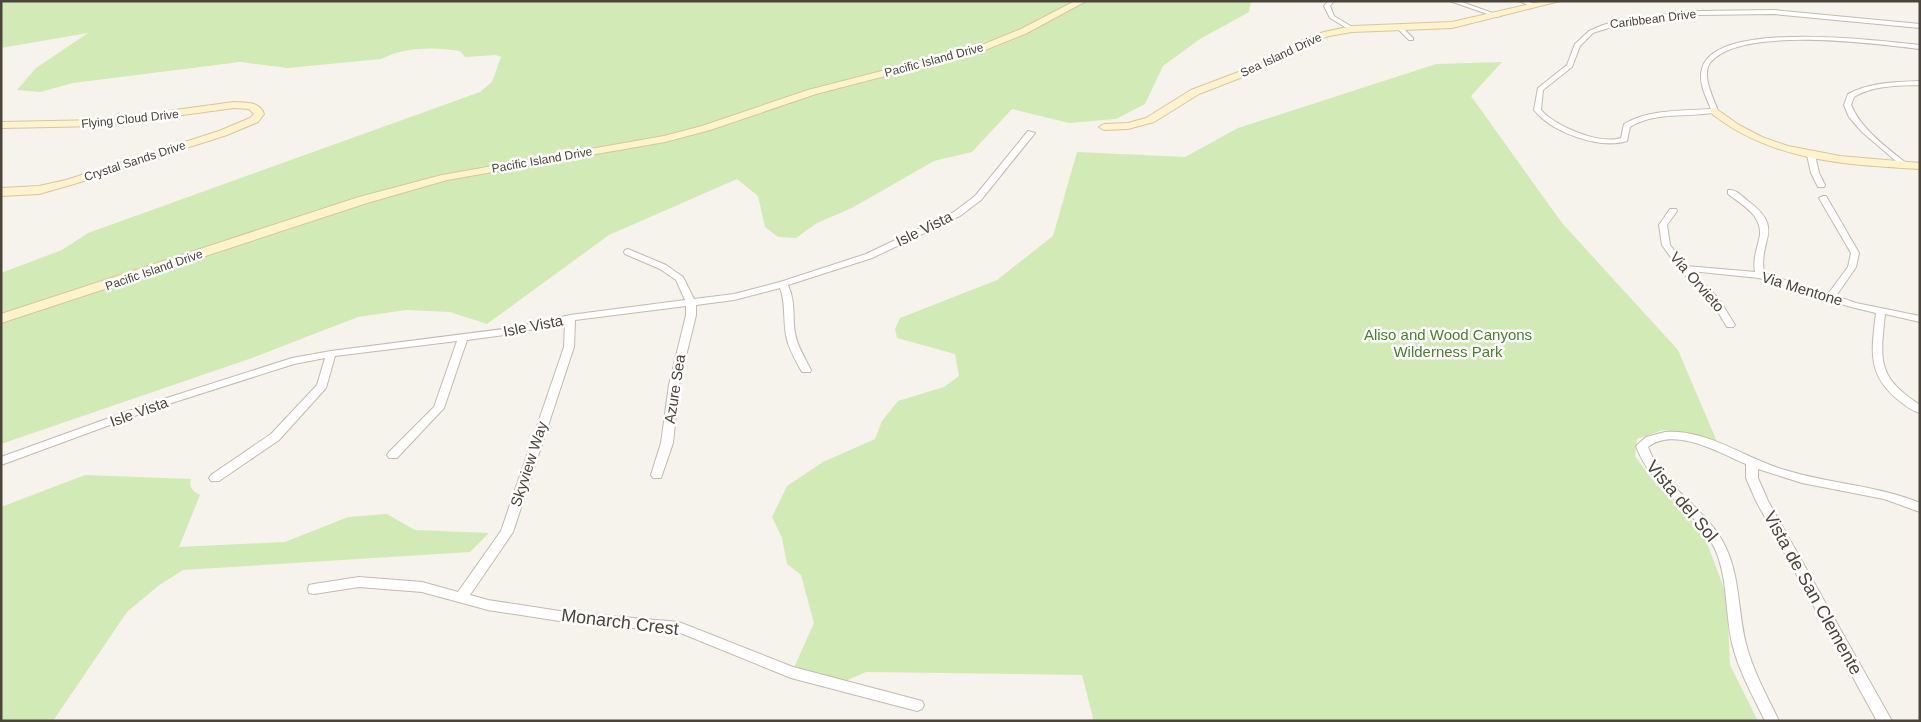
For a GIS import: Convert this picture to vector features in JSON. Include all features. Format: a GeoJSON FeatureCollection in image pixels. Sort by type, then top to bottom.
{"type":"FeatureCollection","features":[{"type":"Feature","properties":{"kind":"street","name":"Pacific Island Drive"},"geometry":{"type":"LineString","coordinates":[[1,319],[362,200],[421,183],[471,172],[665,139],[721,123],[812,92],[965,54],[1018,34],[1082,1]]}},
{"type":"Feature","properties":{"kind":"street"},"geometry":{"type":"LineString","coordinates":[[1331,1],[1327,6],[1332,17],[1352,30]]}},
{"type":"Feature","properties":{"kind":"street"},"geometry":{"type":"LineString","coordinates":[[1452,1],[1498,16]]}},
{"type":"Feature","properties":{"kind":"street"},"geometry":{"type":"LineString","coordinates":[[1522,1],[1533,5]]}},
{"type":"Feature","properties":{"kind":"street","name":"Sea Island Drive"},"geometry":{"type":"LineString","coordinates":[[1104,127],[1128,126],[1150,120],[1174,108],[1195,92],[1260,67],[1286,55],[1307,41],[1352,30],[1452,25],[1498,16],[1533,5],[1556,1]]}},
{"type":"Feature","properties":{"kind":"street","name":"Caribbean Drive"},"geometry":{"type":"LineString","coordinates":[[1715,111],[1641,118],[1628,124],[1624,139],[1619,142],[1576,134],[1545,119],[1537,110],[1540,88],[1570,66],[1576,48],[1582,39],[1591,32],[1610,24],[1698,13],[1774,12],[1920,26]]}},
{"type":"Feature","properties":{"kind":"street"},"geometry":{"type":"LineString","coordinates":[[1399,27],[1410,39]]}},
{"type":"Feature","properties":{"kind":"street"},"geometry":{"type":"LineString","coordinates":[[1920,47],[1812,38],[1769,40],[1723,50],[1707,63],[1704,79],[1715,111],[1725,121],[1747,134],[1776,145],[1812,155],[1852,162],[1920,166]]}},
{"type":"Feature","properties":{"kind":"street"},"geometry":{"type":"LineString","coordinates":[[1903,165],[1860,128],[1847,109],[1846,100],[1858,88],[1877,84],[1920,82]]}},
{"type":"Feature","properties":{"kind":"street","name":"Flying Cloud Drive"},"geometry":{"type":"LineString","coordinates":[[1,125],[101,124],[234,105],[252,106],[258,110]]}},
{"type":"Feature","properties":{"kind":"street","name":"Crystal Sands Drive"},"geometry":{"type":"LineString","coordinates":[[1,192],[39,190],[70,182],[246,124],[258,116],[258,110]]}},
{"type":"Feature","properties":{"kind":"street","name":"Isle Vista"},"geometry":{"type":"LineString","coordinates":[[1,461],[152,406],[292,361],[331,354],[511,331],[570,318],[734,297],[783,284],[869,256],[958,214],[978,198],[1031,133]]}},
{"type":"Feature","properties":{"kind":"street"},"geometry":{"type":"LineString","coordinates":[[1812,155],[1815,173],[1821,185]]}},
{"type":"Feature","properties":{"kind":"street"},"geometry":{"type":"LineString","coordinates":[[1731,192],[1762,220],[1766,231],[1757,259],[1760,275]]}},
{"type":"Feature","properties":{"kind":"street"},"geometry":{"type":"LineString","coordinates":[[1823,198],[1855,253],[1852,267],[1831,296]]}},
{"type":"Feature","properties":{"kind":"street","name":"Via Orvieto"},"geometry":{"type":"LineString","coordinates":[[1672,211],[1663,225],[1666,245],[1683,268],[1716,300],[1730,325]]}},
{"type":"Feature","properties":{"kind":"street"},"geometry":{"type":"LineString","coordinates":[[628,252],[663,267],[680,279],[691,303]]}},
{"type":"Feature","properties":{"kind":"street","name":"Via Mentone"},"geometry":{"type":"LineString","coordinates":[[1683,268],[1760,275],[1881,312],[1920,319]]}},
{"type":"Feature","properties":{"kind":"street"},"geometry":{"type":"LineString","coordinates":[[783,284],[792,304],[790,331],[794,345],[806,370]]}},
{"type":"Feature","properties":{"kind":"street","name":"Azure Sea"},"geometry":{"type":"LineString","coordinates":[[658,475],[667,443],[674,385],[691,315],[691,303]]}},
{"type":"Feature","properties":{"kind":"street"},"geometry":{"type":"LineString","coordinates":[[1881,312],[1876,358],[1880,372],[1888,387],[1920,410]]}},
{"type":"Feature","properties":{"kind":"street","name":"Skyview Way"},"geometry":{"type":"LineString","coordinates":[[461,598],[507,532],[569,347],[570,318]]}},
{"type":"Feature","properties":{"kind":"street"},"geometry":{"type":"LineString","coordinates":[[393,455],[439,408],[463,337]]}},
{"type":"Feature","properties":{"kind":"street"},"geometry":{"type":"LineString","coordinates":[[215,478],[275,437],[322,386],[331,354]]}},
{"type":"Feature","properties":{"kind":"street","name":"Vista del Sol"},"geometry":{"type":"LineString","coordinates":[[1772,721],[1748,670],[1739,642],[1730,580],[1720,547],[1694,514],[1652,468],[1644,456],[1642,446],[1647,440],[1663,436],[1679,436],[1697,440],[1752,462],[1816,483],[1860,487],[1886,494],[1920,508]]}},
{"type":"Feature","properties":{"kind":"street","name":"Vista de San Clemente"},"geometry":{"type":"LineString","coordinates":[[1752,462],[1752,478],[1762,501],[1885,721]]}},
{"type":"Feature","properties":{"kind":"street","name":"Monarch Crest"},"geometry":{"type":"LineString","coordinates":[[314,589],[359,582],[422,587],[488,605],[566,617],[679,627],[792,672],[917,705]]}},
{"type":"Feature","properties":{"kind":"green space"},"geometry":{"type":"Polygon","coordinates":[[[1,1],[1251,1],[1249,12],[1200,39],[1163,66],[1145,104],[1116,119],[1069,123],[1012,109],[972,152],[934,161],[852,208],[817,223],[796,238],[778,237],[765,227],[758,196],[737,179],[609,235],[487,324],[450,312],[406,310],[358,317],[252,358],[1,444],[1,273],[62,250],[88,233],[480,92],[492,82],[501,57],[496,55],[465,57],[460,51],[420,49],[400,52],[381,59],[288,68],[240,62],[73,83],[40,92],[17,90],[36,68],[88,33],[1,48],[1,1]]]}},
{"type":"Feature","properties":{"kind":"green space","name":"Aliso and Wood Canyons Wilderness Park"},"geometry":{"type":"Polygon","coordinates":[[[1502,62],[1471,96],[1562,223],[1678,350],[1718,444],[1699,436],[1663,430],[1637,439],[1635,456],[1651,478],[1688,516],[1707,543],[1727,596],[1730,665],[1758,721],[1091,721],[1093,718],[1082,675],[866,672],[841,683],[813,685],[792,672],[814,623],[801,575],[787,564],[782,538],[772,517],[787,486],[823,462],[875,439],[882,421],[898,401],[944,387],[959,376],[955,354],[897,338],[895,329],[900,318],[997,280],[1053,236],[1077,152],[1185,157],[1238,128],[1436,64],[1502,62]]]}},
{"type":"Feature","properties":{"kind":"green space"},"geometry":{"type":"Polygon","coordinates":[[[85,475],[191,479],[190,485],[200,495],[179,547],[285,542],[348,517],[387,514],[415,530],[489,533],[470,552],[183,570],[158,586],[127,612],[53,721],[1,721],[1,507],[85,475]]]}}]}
